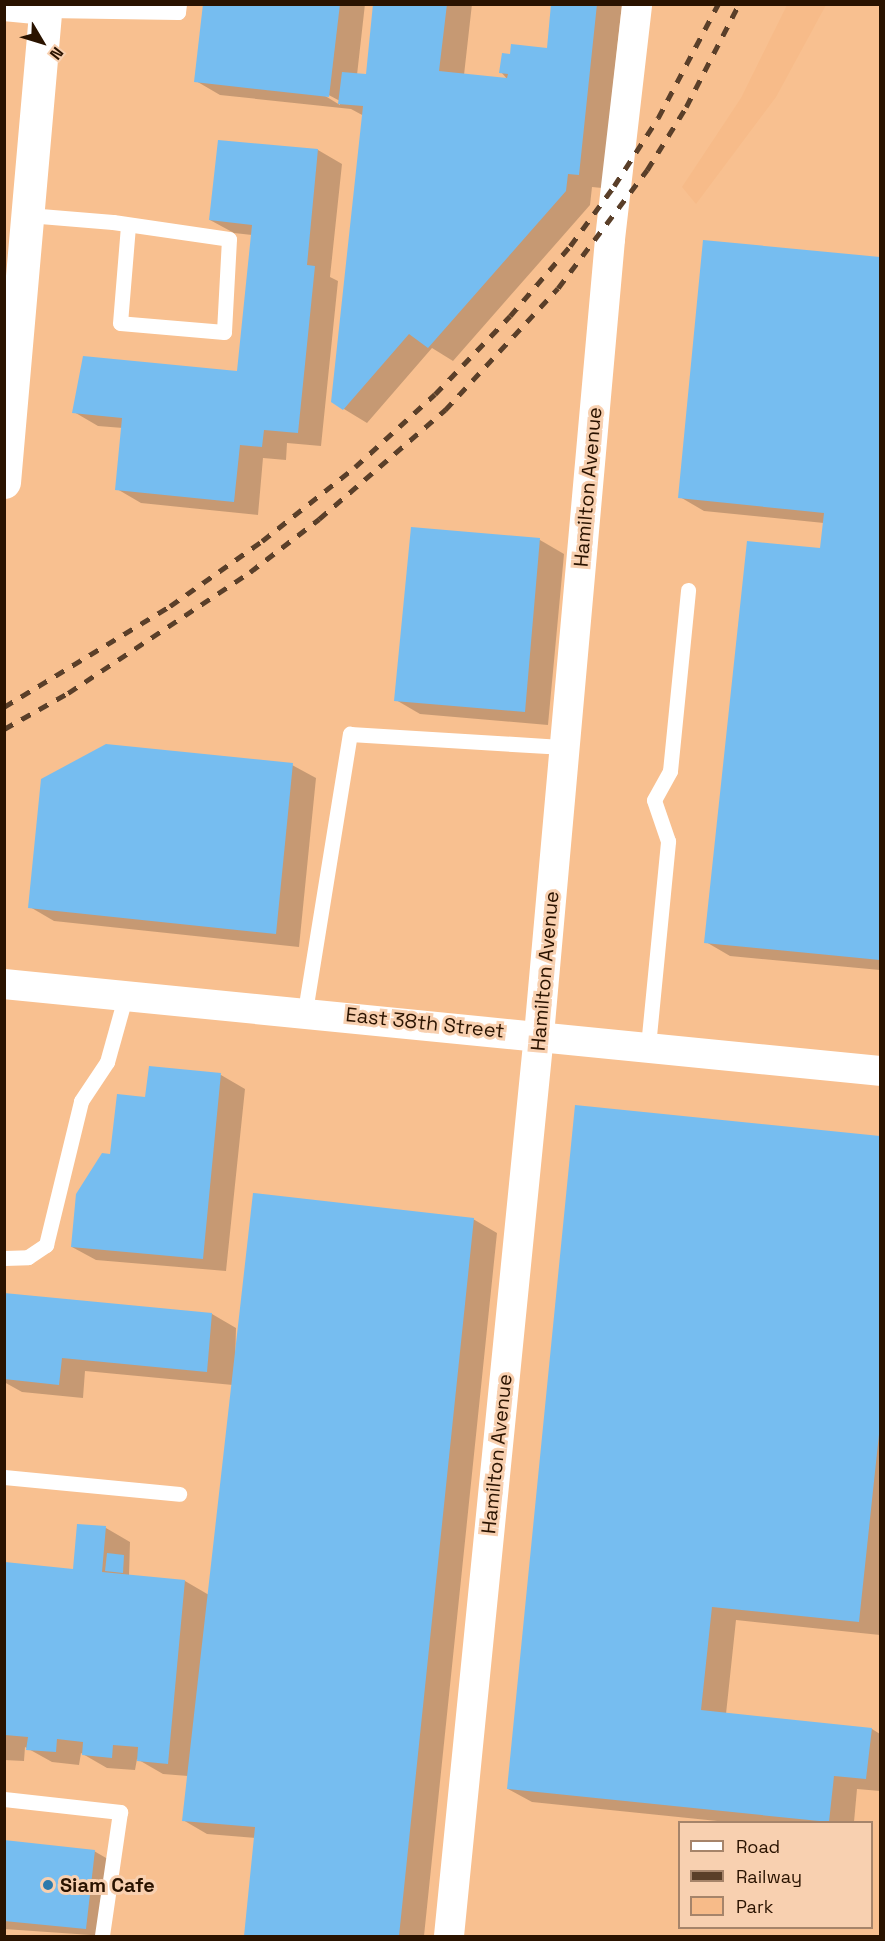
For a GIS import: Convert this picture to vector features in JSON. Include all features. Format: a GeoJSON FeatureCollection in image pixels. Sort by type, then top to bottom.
{"type":"FeatureCollection","features":[{"type":"Feature","properties":{"kind":"main road"},"geometry":{"type":"LineString","coordinates":[[4,482],[46,7]]}},
{"type":"Feature","properties":{"kind":"street","name":"Hamilton Avenue"},"geometry":{"type":"LineString","coordinates":[[449,1936],[539,1035],[610,239],[637,4]]}},
{"type":"Feature","properties":{"kind":"street"},"geometry":{"type":"LineString","coordinates":[[4,6],[46,7]]}},
{"type":"Feature","properties":{"kind":"street","name":"East 38th Street"},"geometry":{"type":"LineString","coordinates":[[4,984],[304,1011],[880,1071]]}},
{"type":"Feature","properties":{"kind":"lane"},"geometry":{"type":"LineString","coordinates":[[46,7],[178,12],[179,4]]}},
{"type":"Feature","properties":{"kind":"lane"},"geometry":{"type":"LineString","coordinates":[[28,215],[128,226],[230,239],[224,332],[120,323],[128,226]]}},
{"type":"Feature","properties":{"kind":"lane"},"geometry":{"type":"LineString","coordinates":[[648,1046],[668,841],[654,800],[670,771],[688,590]]}},
{"type":"Feature","properties":{"kind":"lane"},"geometry":{"type":"LineString","coordinates":[[304,1011],[350,734],[565,747]]}},
{"type":"Feature","properties":{"kind":"lane"},"geometry":{"type":"LineString","coordinates":[[4,1258],[28,1257],[46,1245],[81,1101],[107,1062],[126,994]]}},
{"type":"Feature","properties":{"kind":"lane"},"geometry":{"type":"LineString","coordinates":[[4,1477],[179,1494]]}},
{"type":"Feature","properties":{"kind":"lane"},"geometry":{"type":"LineString","coordinates":[[4,1799],[120,1812],[102,1936]]}},
{"type":"Feature","properties":{"kind":"shaded area"},"geometry":{"type":"Polygon","coordinates":[[[5,5],[880,5],[880,1936],[5,1936],[5,5]]]}},
{"type":"Feature","properties":{"kind":"green space"},"geometry":{"type":"Polygon","coordinates":[[[787,5],[826,5],[776,97],[696,204],[682,187],[741,98],[787,5]]]}},
{"type":"Feature","properties":{"kind":"building"},"geometry":{"type":"Polygon","coordinates":[[[203,4],[340,4],[329,97],[194,82],[203,4]]]}},
{"type":"Feature","properties":{"kind":"building"},"geometry":{"type":"Polygon","coordinates":[[[373,4],[447,4],[439,71],[507,78],[508,74],[499,73],[502,53],[510,54],[511,44],[547,48],[551,4],[597,4],[579,175],[568,174],[566,191],[428,348],[409,334],[343,410],[331,402],[363,106],[338,104],[342,72],[366,74],[373,4]]]}},
{"type":"Feature","properties":{"kind":"building"},"geometry":{"type":"Polygon","coordinates":[[[218,140],[318,149],[307,265],[315,266],[298,433],[264,430],[262,447],[240,445],[234,502],[115,490],[122,418],[72,413],[83,356],[237,371],[252,225],[209,220],[218,140]]]}},
{"type":"Feature","properties":{"kind":"building"},"geometry":{"type":"Polygon","coordinates":[[[703,240],[880,257],[880,960],[704,943],[747,541],[820,548],[824,513],[678,498],[703,240]]]}},
{"type":"Feature","properties":{"kind":"building"},"geometry":{"type":"Polygon","coordinates":[[[411,527],[540,538],[525,712],[394,701],[411,527]]]}},
{"type":"Feature","properties":{"kind":"building"},"geometry":{"type":"Polygon","coordinates":[[[106,744],[293,763],[276,934],[28,908],[41,779],[106,744]]]}},
{"type":"Feature","properties":{"kind":"building"},"geometry":{"type":"Polygon","coordinates":[[[149,1066],[221,1073],[203,1259],[71,1247],[76,1194],[102,1153],[110,1154],[117,1094],[145,1097],[149,1066]]]}},
{"type":"Feature","properties":{"kind":"building"},"geometry":{"type":"Polygon","coordinates":[[[575,1105],[880,1136],[880,1425],[859,1622],[712,1607],[701,1710],[872,1728],[866,1779],[834,1776],[829,1821],[507,1789],[575,1105]]]}},
{"type":"Feature","properties":{"kind":"building"},"geometry":{"type":"Polygon","coordinates":[[[253,1193],[474,1218],[399,1936],[244,1936],[255,1827],[182,1821],[253,1193]]]}},
{"type":"Feature","properties":{"kind":"building"},"geometry":{"type":"Polygon","coordinates":[[[4,1293],[212,1313],[207,1372],[62,1358],[59,1385],[4,1379],[4,1293]]]}},
{"type":"Feature","properties":{"kind":"building"},"geometry":{"type":"Polygon","coordinates":[[[77,1524],[106,1526],[102,1572],[185,1580],[168,1764],[137,1761],[138,1747],[113,1745],[112,1758],[82,1755],[83,1742],[57,1739],[56,1752],[26,1750],[28,1737],[5,1735],[5,1562],[73,1569],[77,1524]]]}},
{"type":"Feature","properties":{"kind":"building"},"geometry":{"type":"Polygon","coordinates":[[[107,1553],[124,1555],[123,1573],[105,1571],[107,1553]]]}},
{"type":"Feature","properties":{"kind":"building","name":"Siam Cafe"},"geometry":{"type":"Polygon","coordinates":[[[4,1840],[95,1850],[86,1929],[4,1921],[4,1840]]]}},
{"type":"Feature","properties":{"kind":"railway"},"geometry":{"type":"LineString","coordinates":[[4,707],[170,606],[262,541],[355,467],[435,394],[510,316],[570,246],[614,186],[658,118],[718,4]]}},
{"type":"Feature","properties":{"kind":"railway"},"geometry":{"type":"LineString","coordinates":[[4,729],[68,693],[250,572],[319,519],[445,410],[558,288],[647,170],[686,107],[739,4]]}},
{"type":"Feature","properties":{"kind":"place","name":"Siam Cafe"},"geometry":{"type":"Point","coordinates":[48,1885]}}]}
